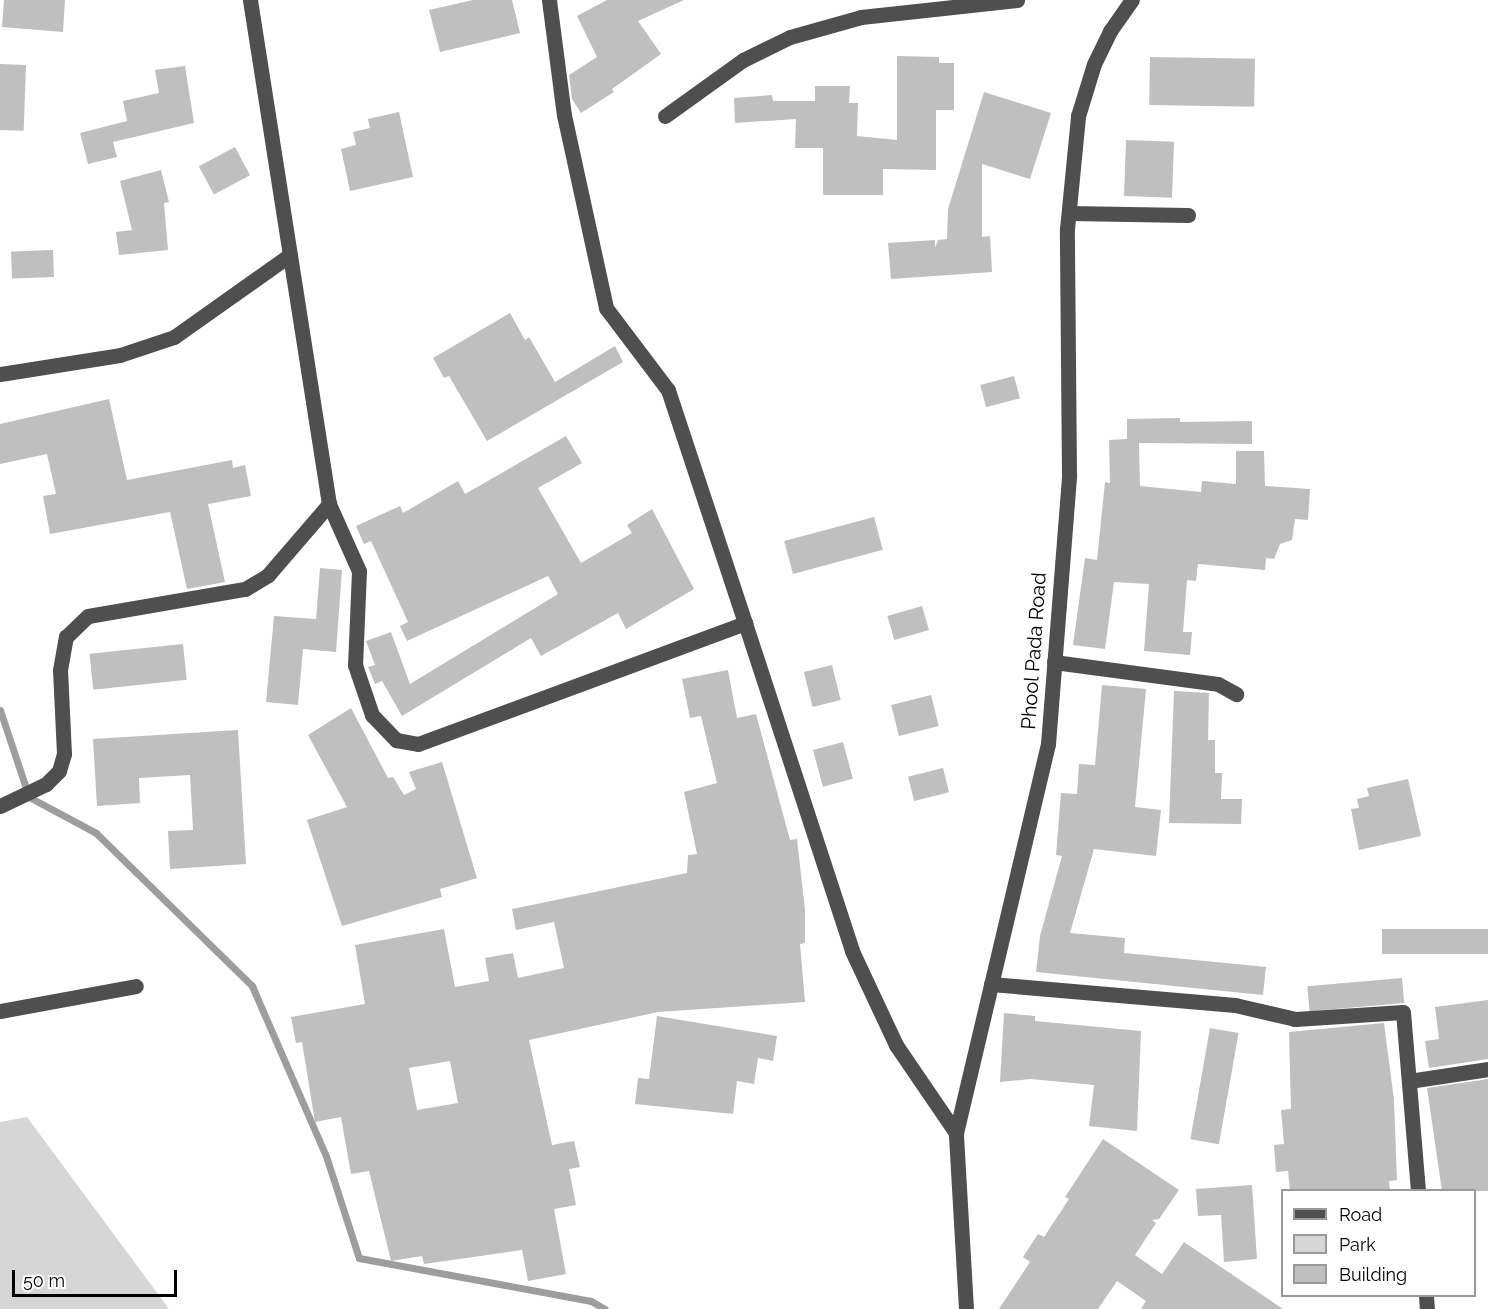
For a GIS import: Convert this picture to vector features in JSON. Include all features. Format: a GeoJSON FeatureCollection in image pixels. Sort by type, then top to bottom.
{"type":"FeatureCollection","features":[{"type":"Feature","properties":{"kind":"street"},"geometry":{"type":"LineString","coordinates":[[250,0],[329,504],[359,571],[355,665],[372,715],[396,740],[418,744],[745,623]]}},
{"type":"Feature","properties":{"kind":"street"},"geometry":{"type":"LineString","coordinates":[[549,0],[564,115],[606,308],[668,390],[852,951],[896,1045],[956,1133]]}},
{"type":"Feature","properties":{"kind":"street"},"geometry":{"type":"LineString","coordinates":[[665,116],[743,60],[790,37],[861,17],[1017,0]]}},
{"type":"Feature","properties":{"kind":"street","name":"Phool Pada Road"},"geometry":{"type":"LineString","coordinates":[[966,1309],[956,1133],[1048,744],[1069,475],[1069,213],[1078,116],[1098,56],[1132,0]]}},
{"type":"Feature","properties":{"kind":"street"},"geometry":{"type":"LineString","coordinates":[[1069,213],[1188,215]]}},
{"type":"Feature","properties":{"kind":"street"},"geometry":{"type":"LineString","coordinates":[[0,374],[120,355],[174,337],[290,255]]}},
{"type":"Feature","properties":{"kind":"street"},"geometry":{"type":"LineString","coordinates":[[0,806],[46,784],[59,771],[64,754],[60,670],[66,637],[88,616],[245,589],[267,575],[329,504]]}},
{"type":"Feature","properties":{"kind":"street"},"geometry":{"type":"LineString","coordinates":[[1054,662],[1218,684],[1236,694]]}},
{"type":"Feature","properties":{"kind":"street"},"geometry":{"type":"LineString","coordinates":[[992,984],[1234,1005],[1296,1020],[1403,1012],[1418,1189]]}},
{"type":"Feature","properties":{"kind":"street"},"geometry":{"type":"LineString","coordinates":[[0,1011],[136,986]]}},
{"type":"Feature","properties":{"kind":"street"},"geometry":{"type":"LineString","coordinates":[[1408,1081],[1488,1069]]}},
{"type":"Feature","properties":{"kind":"green space"},"geometry":{"type":"Polygon","coordinates":[[[27,1117],[169,1309],[0,1309],[0,1122],[27,1117]]]}},
{"type":"Feature","properties":{"kind":"building"},"geometry":{"type":"Polygon","coordinates":[[[4,0],[65,0],[63,32],[2,27],[4,0]]]}},
{"type":"Feature","properties":{"kind":"building"},"geometry":{"type":"Polygon","coordinates":[[[473,0],[512,0],[520,33],[440,52],[429,10],[473,0]]]}},
{"type":"Feature","properties":{"kind":"building"},"geometry":{"type":"Polygon","coordinates":[[[607,0],[684,0],[638,21],[661,54],[612,89],[614,92],[581,113],[572,99],[569,75],[597,57],[577,16],[607,0]]]}},
{"type":"Feature","properties":{"kind":"building"},"geometry":{"type":"Polygon","coordinates":[[[897,56],[939,57],[939,63],[954,63],[954,110],[936,110],[936,170],[883,169],[883,195],[823,195],[823,148],[795,148],[796,119],[735,123],[734,98],[772,95],[773,101],[815,101],[815,86],[850,86],[849,103],[858,103],[857,136],[897,140],[897,56]]]}},
{"type":"Feature","properties":{"kind":"building"},"geometry":{"type":"Polygon","coordinates":[[[1150,57],[1255,59],[1254,107],[1149,105],[1150,57]]]}},
{"type":"Feature","properties":{"kind":"building"},"geometry":{"type":"Polygon","coordinates":[[[0,64],[26,65],[24,131],[0,130],[0,64]]]}},
{"type":"Feature","properties":{"kind":"building"},"geometry":{"type":"Polygon","coordinates":[[[185,66],[194,123],[113,142],[117,157],[88,164],[80,133],[127,121],[123,101],[159,93],[155,70],[185,66]]]}},
{"type":"Feature","properties":{"kind":"building"},"geometry":{"type":"Polygon","coordinates":[[[984,92],[1051,113],[1030,179],[982,164],[982,237],[990,236],[992,272],[891,279],[888,243],[935,240],[935,248],[938,240],[947,239],[948,209],[984,92]]]}},
{"type":"Feature","properties":{"kind":"building"},"geometry":{"type":"Polygon","coordinates":[[[399,112],[413,177],[350,191],[341,149],[356,145],[353,132],[370,128],[368,119],[399,112]]]}},
{"type":"Feature","properties":{"kind":"building"},"geometry":{"type":"Polygon","coordinates":[[[1126,140],[1174,142],[1172,198],[1124,196],[1126,140]]]}},
{"type":"Feature","properties":{"kind":"building"},"geometry":{"type":"Polygon","coordinates":[[[235,147],[250,175],[214,195],[199,166],[235,147]]]}},
{"type":"Feature","properties":{"kind":"building"},"geometry":{"type":"Polygon","coordinates":[[[161,170],[169,202],[164,203],[168,250],[119,255],[116,232],[132,230],[120,181],[161,170]]]}},
{"type":"Feature","properties":{"kind":"building"},"geometry":{"type":"Polygon","coordinates":[[[53,250],[54,277],[12,278],[11,251],[53,250]]]}},
{"type":"Feature","properties":{"kind":"building"},"geometry":{"type":"Polygon","coordinates":[[[510,313],[525,340],[529,337],[555,382],[615,346],[623,362],[487,441],[449,376],[444,378],[433,358],[510,313]]]}},
{"type":"Feature","properties":{"kind":"building"},"geometry":{"type":"Polygon","coordinates":[[[1014,376],[1020,398],[986,407],[980,385],[1014,376]]]}},
{"type":"Feature","properties":{"kind":"building"},"geometry":{"type":"Polygon","coordinates":[[[109,399],[127,480],[232,460],[233,468],[245,465],[251,496],[208,504],[225,582],[187,589],[170,512],[50,534],[43,496],[56,494],[47,454],[0,464],[0,424],[109,399]]]}},
{"type":"Feature","properties":{"kind":"building"},"geometry":{"type":"Polygon","coordinates":[[[1180,418],[1180,422],[1252,421],[1252,444],[1139,443],[1140,486],[1201,492],[1202,481],[1236,484],[1236,451],[1264,451],[1265,486],[1310,489],[1308,520],[1295,519],[1292,540],[1280,544],[1274,559],[1266,558],[1265,570],[1198,564],[1196,581],[1187,580],[1183,632],[1192,632],[1190,655],[1144,651],[1149,584],[1114,582],[1105,649],[1073,645],[1085,558],[1097,560],[1105,482],[1110,483],[1109,440],[1127,439],[1127,419],[1180,418]]]}},
{"type":"Feature","properties":{"kind":"building"},"geometry":{"type":"Polygon","coordinates":[[[566,436],[582,463],[538,488],[581,563],[632,533],[627,525],[652,509],[694,589],[626,629],[618,613],[541,656],[531,638],[402,716],[382,681],[375,684],[368,667],[375,665],[366,641],[391,632],[410,684],[558,594],[548,576],[407,641],[400,626],[408,622],[371,541],[364,544],[356,526],[400,506],[403,513],[458,481],[465,494],[566,436]]]}},
{"type":"Feature","properties":{"kind":"building"},"geometry":{"type":"Polygon","coordinates":[[[874,517],[883,550],[793,574],[784,541],[874,517]]]}},
{"type":"Feature","properties":{"kind":"building"},"geometry":{"type":"Polygon","coordinates":[[[320,568],[342,570],[336,652],[303,649],[298,705],[266,702],[274,616],[316,619],[320,568]]]}},
{"type":"Feature","properties":{"kind":"building"},"geometry":{"type":"Polygon","coordinates":[[[922,606],[929,630],[894,640],[887,616],[922,606]]]}},
{"type":"Feature","properties":{"kind":"building"},"geometry":{"type":"Polygon","coordinates":[[[183,644],[187,680],[93,690],[90,654],[183,644]]]}},
{"type":"Feature","properties":{"kind":"building"},"geometry":{"type":"Polygon","coordinates":[[[832,665],[841,700],[813,707],[804,672],[832,665]]]}},
{"type":"Feature","properties":{"kind":"building"},"geometry":{"type":"Polygon","coordinates":[[[728,670],[737,718],[756,714],[790,840],[797,839],[805,910],[805,943],[800,944],[805,1002],[658,1012],[529,1040],[552,1145],[574,1141],[580,1167],[569,1169],[576,1205],[554,1209],[566,1274],[528,1281],[522,1250],[424,1264],[422,1256],[391,1261],[369,1171],[351,1174],[341,1117],[315,1122],[302,1042],[296,1043],[291,1017],[365,1004],[355,945],[444,929],[455,987],[489,981],[485,958],[513,953],[518,978],[564,968],[554,922],[516,930],[512,909],[687,873],[688,855],[697,854],[684,792],[717,783],[701,716],[690,718],[682,679],[728,670]],[[450,1061],[409,1068],[417,1110],[458,1103],[450,1061]]]}},
{"type":"Feature","properties":{"kind":"building"},"geometry":{"type":"Polygon","coordinates":[[[1102,685],[1146,689],[1135,807],[1161,810],[1156,856],[1094,849],[1070,933],[1125,938],[1124,953],[1266,967],[1263,995],[1036,972],[1040,936],[1062,856],[1056,855],[1061,793],[1077,794],[1079,764],[1095,765],[1102,685]]]}},
{"type":"Feature","properties":{"kind":"building"},"geometry":{"type":"Polygon","coordinates":[[[1174,691],[1209,693],[1208,740],[1215,740],[1215,773],[1222,773],[1221,799],[1242,799],[1241,824],[1169,823],[1174,691]]]}},
{"type":"Feature","properties":{"kind":"building"},"geometry":{"type":"Polygon","coordinates":[[[931,695],[939,726],[899,736],[891,705],[931,695]]]}},
{"type":"Feature","properties":{"kind":"building"},"geometry":{"type":"Polygon","coordinates":[[[351,708],[388,778],[393,777],[404,795],[416,789],[409,772],[442,762],[477,878],[440,889],[442,897],[342,926],[307,820],[347,807],[308,735],[351,708]]]}},
{"type":"Feature","properties":{"kind":"building"},"geometry":{"type":"Polygon","coordinates":[[[238,730],[246,864],[170,869],[168,831],[193,830],[190,775],[139,778],[140,803],[97,806],[93,739],[238,730]]]}},
{"type":"Feature","properties":{"kind":"building"},"geometry":{"type":"Polygon","coordinates":[[[843,742],[853,779],[823,787],[813,750],[843,742]]]}},
{"type":"Feature","properties":{"kind":"building"},"geometry":{"type":"Polygon","coordinates":[[[943,768],[949,792],[914,801],[908,777],[943,768]]]}},
{"type":"Feature","properties":{"kind":"building"},"geometry":{"type":"Polygon","coordinates":[[[1408,779],[1421,836],[1359,850],[1351,809],[1359,808],[1357,799],[1369,796],[1367,788],[1408,779]]]}},
{"type":"Feature","properties":{"kind":"building"},"geometry":{"type":"Polygon","coordinates":[[[1382,929],[1488,929],[1488,954],[1382,954],[1382,929]]]}},
{"type":"Feature","properties":{"kind":"building"},"geometry":{"type":"Polygon","coordinates":[[[1402,978],[1404,1003],[1310,1011],[1307,986],[1402,978]]]}},
{"type":"Feature","properties":{"kind":"building"},"geometry":{"type":"Polygon","coordinates":[[[1488,1000],[1488,1059],[1429,1068],[1425,1041],[1439,1039],[1435,1007],[1488,1000]]]}},
{"type":"Feature","properties":{"kind":"building"},"geometry":{"type":"Polygon","coordinates":[[[1004,1013],[1035,1016],[1035,1021],[1141,1031],[1137,1131],[1089,1126],[1094,1085],[1031,1079],[1000,1082],[1004,1013]]]}},
{"type":"Feature","properties":{"kind":"building"},"geometry":{"type":"Polygon","coordinates":[[[657,1016],[777,1036],[773,1061],[758,1058],[754,1084],[737,1081],[733,1114],[635,1104],[638,1078],[649,1079],[657,1016]]]}},
{"type":"Feature","properties":{"kind":"building"},"geometry":{"type":"Polygon","coordinates":[[[1384,1023],[1394,1100],[1397,1180],[1389,1181],[1390,1189],[1290,1189],[1288,1171],[1276,1172],[1274,1145],[1284,1144],[1281,1110],[1291,1109],[1289,1032],[1384,1023]]]}},
{"type":"Feature","properties":{"kind":"building"},"geometry":{"type":"Polygon","coordinates":[[[1210,1028],[1239,1033],[1219,1144],[1190,1139],[1210,1028]]]}},
{"type":"Feature","properties":{"kind":"building"},"geometry":{"type":"Polygon","coordinates":[[[1488,1079],[1488,1191],[1442,1189],[1427,1088],[1488,1079]]]}},
{"type":"Feature","properties":{"kind":"building"},"geometry":{"type":"Polygon","coordinates":[[[1103,1139],[1179,1190],[1159,1219],[1152,1220],[1156,1223],[1135,1255],[1162,1274],[1184,1242],[1283,1309],[1141,1309],[1146,1301],[1117,1281],[1098,1309],[999,1309],[1030,1262],[1023,1257],[1038,1234],[1044,1237],[1069,1199],[1065,1197],[1103,1139]]]}},
{"type":"Feature","properties":{"kind":"building"},"geometry":{"type":"Polygon","coordinates":[[[1252,1185],[1257,1259],[1224,1262],[1221,1215],[1198,1216],[1196,1189],[1252,1185]]]}},
{"type":"Feature","properties":{"kind":"waterway"},"geometry":{"type":"LineString","coordinates":[[0,710],[29,797],[96,833],[252,986],[326,1156],[359,1258],[591,1301],[605,1309]]}}]}
